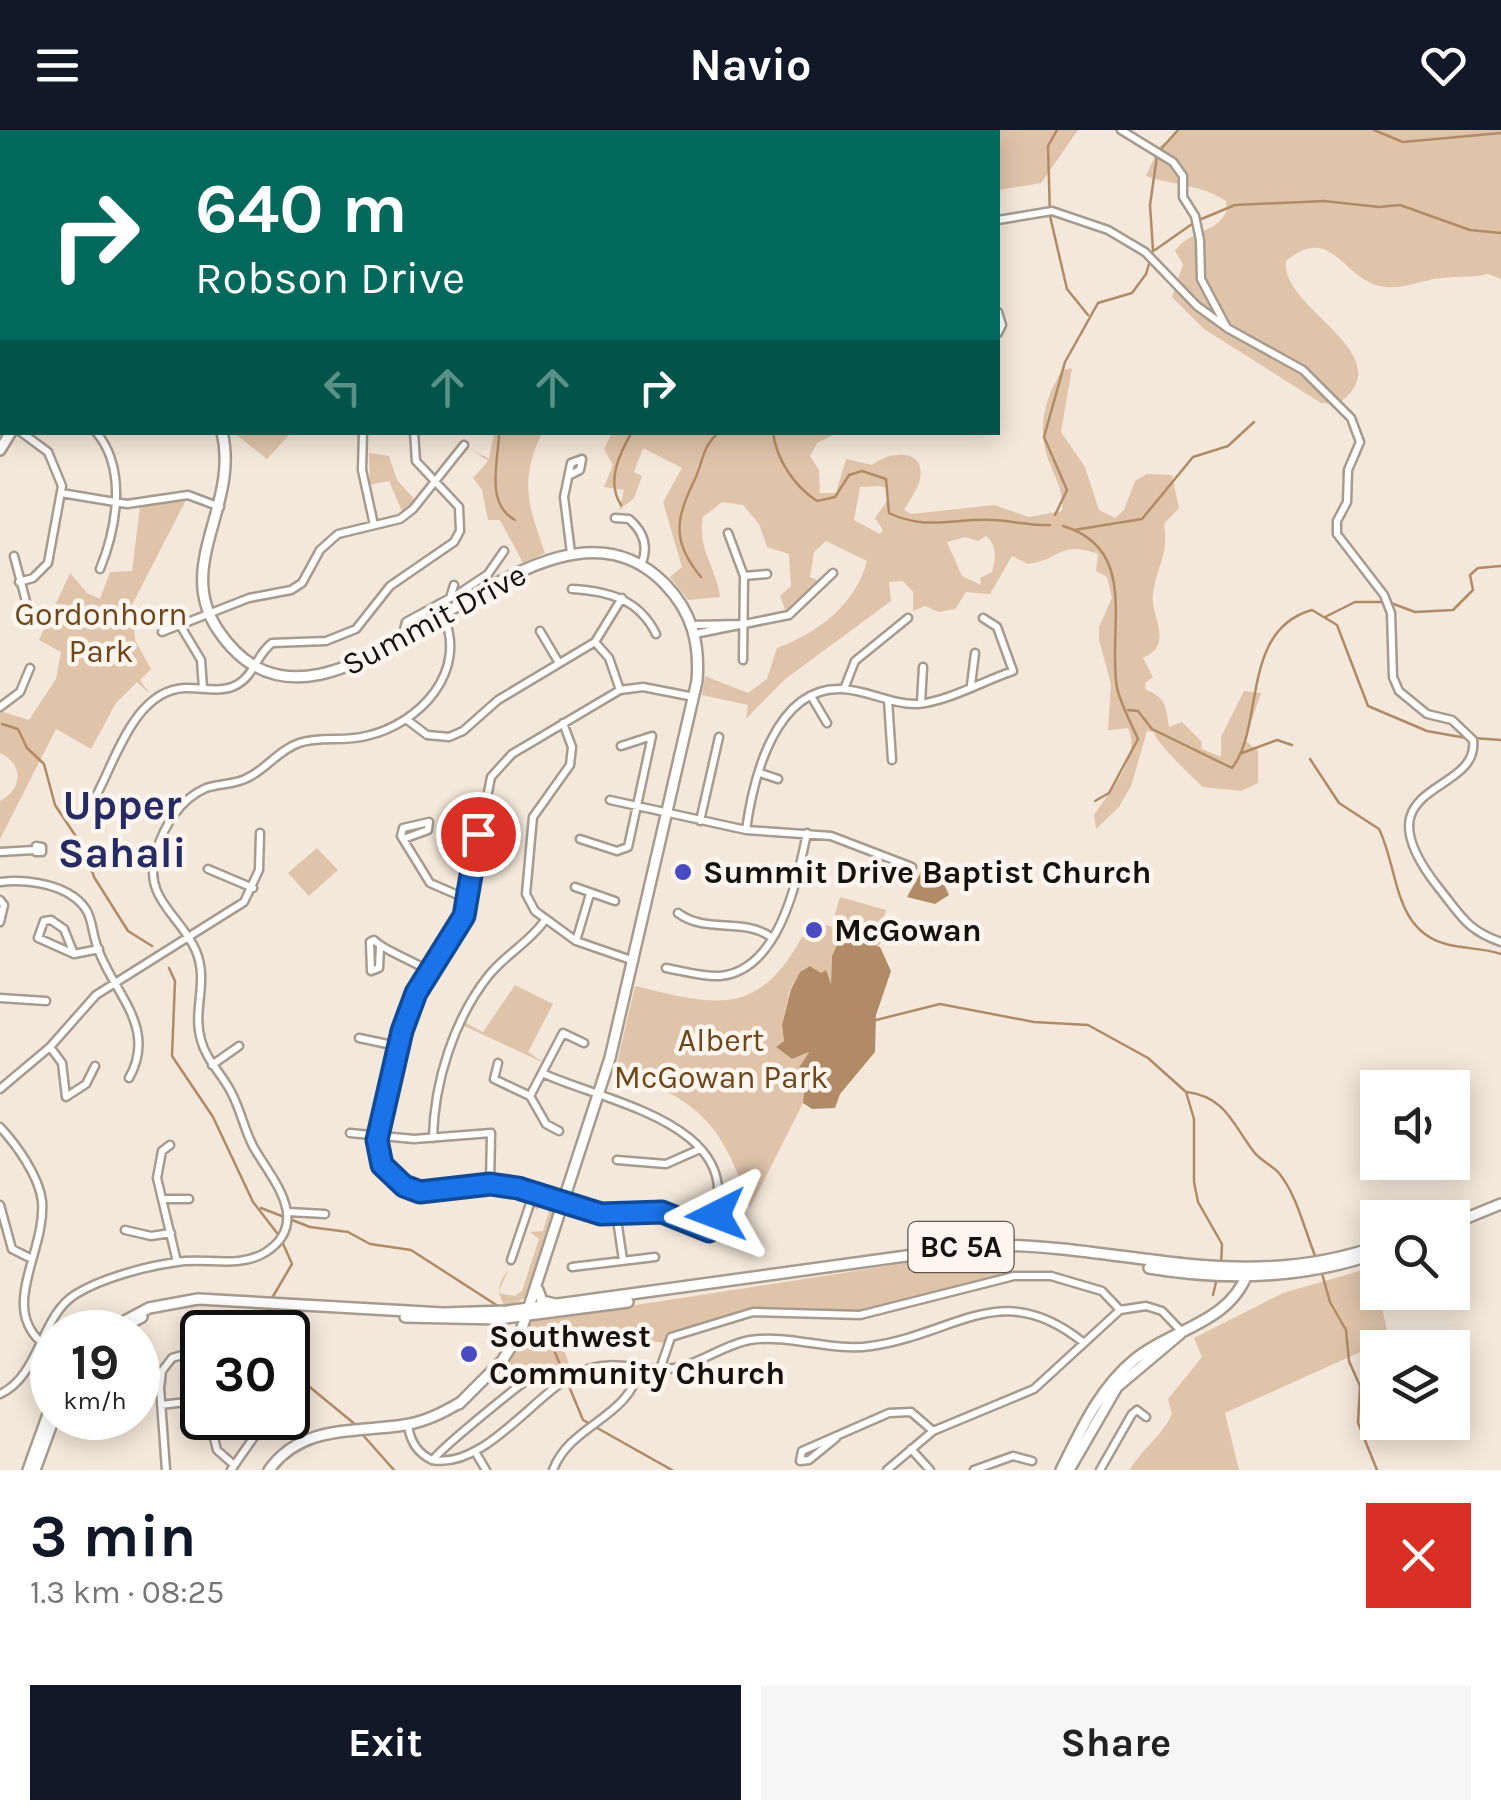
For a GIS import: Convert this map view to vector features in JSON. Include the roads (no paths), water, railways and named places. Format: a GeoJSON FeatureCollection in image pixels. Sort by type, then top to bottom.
{"type":"FeatureCollection","features":[{"type":"Feature","properties":{"kind":"main road"},"geometry":{"type":"LineString","coordinates":[[222,435],[227,474],[203,562],[209,614],[226,640],[254,664]]}},
{"type":"Feature","properties":{"kind":"main road","name":"Summit Drive"},"geometry":{"type":"LineString","coordinates":[[254,664],[295,676],[329,674],[533,566],[571,553],[609,554],[641,565],[676,596],[694,629]]}},
{"type":"Feature","properties":{"kind":"main road"},"geometry":{"type":"LineString","coordinates":[[269,1470],[288,1449],[312,1437],[408,1425],[459,1404],[511,1358],[601,1095],[694,697],[698,657],[694,629]]}},
{"type":"Feature","properties":{"kind":"main road"},"geometry":{"type":"LineString","coordinates":[[1470,1214],[1501,1201]]}},
{"type":"Feature","properties":{"kind":"main road","name":"BC 5A"},"geometry":{"type":"LineString","coordinates":[[529,1313],[562,1305],[986,1245],[1050,1247],[1264,1276],[1317,1270],[1360,1255]]}},
{"type":"Feature","properties":{"kind":"main road","name":"BC 5A"},"geometry":{"type":"LineString","coordinates":[[144,1310],[198,1299],[503,1315],[987,1250],[1050,1253],[1212,1276],[1360,1253]]}},
{"type":"Feature","properties":{"kind":"main road"},"geometry":{"type":"LineString","coordinates":[[1233,1300],[1248,1273]]}},
{"type":"Feature","properties":{"kind":"main road"},"geometry":{"type":"LineString","coordinates":[[1212,1276],[1232,1286],[1233,1300]]}},
{"type":"Feature","properties":{"kind":"main road"},"geometry":{"type":"LineString","coordinates":[[1065,1470],[1117,1387],[1182,1332],[1264,1276]]}},
{"type":"Feature","properties":{"kind":"main road"},"geometry":{"type":"LineString","coordinates":[[537,1286],[542,1301],[562,1305]]}},
{"type":"Feature","properties":{"kind":"main road"},"geometry":{"type":"LineString","coordinates":[[515,1344],[514,1324],[503,1315],[523,1304],[537,1286]]}},
{"type":"Feature","properties":{"kind":"main road","name":"BC 5A"},"geometry":{"type":"LineString","coordinates":[[160,1310],[210,1304],[503,1315]]}},
{"type":"Feature","properties":{"kind":"main road"},"geometry":{"type":"LineString","coordinates":[[459,1404],[515,1344],[529,1313]]}},
{"type":"Feature","properties":{"kind":"main road"},"geometry":{"type":"LineString","coordinates":[[31,1470],[40,1440]]}},
{"type":"Feature","properties":{"kind":"main road"},"geometry":{"type":"LineString","coordinates":[[31,1470],[44,1440]]}},
{"type":"Feature","properties":{"kind":"street"},"geometry":{"type":"LineString","coordinates":[[1121,130],[1173,162],[1182,176],[1183,197],[1196,216],[1200,279],[1227,328]]}},
{"type":"Feature","properties":{"kind":"street"},"geometry":{"type":"LineString","coordinates":[[1000,220],[1052,211],[1108,230],[1144,252],[1197,306],[1227,328],[1304,370],[1355,426],[1359,449],[1348,470],[1346,502],[1336,521],[1336,534],[1384,596],[1391,613],[1392,677],[1399,691],[1426,713],[1452,720],[1473,740],[1470,758],[1411,813],[1407,835],[1429,875],[1471,930],[1501,942]]}},
{"type":"Feature","properties":{"kind":"street"},"geometry":{"type":"LineString","coordinates":[[19,582],[32,578],[48,563],[61,494],[60,476],[52,457],[25,435]]}},
{"type":"Feature","properties":{"kind":"street"},"geometry":{"type":"LineString","coordinates":[[98,435],[114,457],[114,502],[100,569]]}},
{"type":"Feature","properties":{"kind":"street"},"geometry":{"type":"LineString","coordinates":[[363,435],[362,470],[374,525]]}},
{"type":"Feature","properties":{"kind":"street"},"geometry":{"type":"LineString","coordinates":[[96,796],[149,703],[170,691],[240,683],[272,643],[326,641],[356,629],[390,586],[454,542],[460,531],[459,507],[416,461],[414,435]]}},
{"type":"Feature","properties":{"kind":"street"},"geometry":{"type":"LineString","coordinates":[[162,632],[249,598],[291,590],[302,583],[327,542],[400,518],[464,445]]}},
{"type":"Feature","properties":{"kind":"street"},"geometry":{"type":"LineString","coordinates":[[570,475],[564,502],[571,553]]}},
{"type":"Feature","properties":{"kind":"street"},"geometry":{"type":"LineString","coordinates":[[61,494],[138,504],[179,494],[220,507]]}},
{"type":"Feature","properties":{"kind":"street"},"geometry":{"type":"LineString","coordinates":[[615,518],[629,519],[643,536],[646,554],[641,565]]}},
{"type":"Feature","properties":{"kind":"street"},"geometry":{"type":"LineString","coordinates":[[728,533],[744,576],[743,660]]}},
{"type":"Feature","properties":{"kind":"street"},"geometry":{"type":"LineString","coordinates":[[457,608],[455,596],[488,574],[504,551]]}},
{"type":"Feature","properties":{"kind":"street"},"geometry":{"type":"LineString","coordinates":[[14,556],[28,609]]}},
{"type":"Feature","properties":{"kind":"street"},"geometry":{"type":"LineString","coordinates":[[694,629],[790,615],[833,573]]}},
{"type":"Feature","properties":{"kind":"street"},"geometry":{"type":"LineString","coordinates":[[744,576],[766,574]]}},
{"type":"Feature","properties":{"kind":"street"},"geometry":{"type":"LineString","coordinates":[[402,638],[406,622],[450,598],[454,585]]}},
{"type":"Feature","properties":{"kind":"street"},"geometry":{"type":"LineString","coordinates":[[572,589],[622,598],[641,612],[656,634]]}},
{"type":"Feature","properties":{"kind":"street"},"geometry":{"type":"LineString","coordinates":[[406,719],[427,735],[456,734],[498,700],[595,642],[622,598]]}},
{"type":"Feature","properties":{"kind":"street"},"geometry":{"type":"LineString","coordinates":[[59,1310],[77,1293],[176,1262],[254,1258],[279,1239],[288,1212],[281,1186],[255,1149],[234,1097],[212,1065],[198,1028],[203,982],[190,940],[165,912],[153,880],[158,844],[178,809],[207,788],[253,776],[295,744],[367,736],[406,719],[432,694],[451,659],[453,646],[443,615]]}},
{"type":"Feature","properties":{"kind":"street"},"geometry":{"type":"LineString","coordinates":[[844,688],[854,662],[908,618]]}},
{"type":"Feature","properties":{"kind":"street"},"geometry":{"type":"LineString","coordinates":[[746,830],[760,772],[781,723],[810,696],[844,688],[888,700],[921,703],[1013,670],[998,627],[983,618]]}},
{"type":"Feature","properties":{"kind":"street"},"geometry":{"type":"LineString","coordinates":[[180,625],[203,667],[204,688]]}},
{"type":"Feature","properties":{"kind":"street"},"geometry":{"type":"LineString","coordinates":[[540,631],[559,664]]}},
{"type":"Feature","properties":{"kind":"street"},"geometry":{"type":"LineString","coordinates":[[595,642],[609,658],[620,690]]}},
{"type":"Feature","properties":{"kind":"street"},"geometry":{"type":"LineString","coordinates":[[971,686],[975,653]]}},
{"type":"Feature","properties":{"kind":"street"},"geometry":{"type":"LineString","coordinates":[[0,707],[20,692],[30,668]]}},
{"type":"Feature","properties":{"kind":"street"},"geometry":{"type":"LineString","coordinates":[[921,703],[922,668]]}},
{"type":"Feature","properties":{"kind":"street"},"geometry":{"type":"LineString","coordinates":[[542,1073],[670,1124],[700,1150],[718,1187],[716,1215],[709,1231],[662,1212],[601,1214],[534,1192],[490,1184],[430,1192],[411,1190],[382,1165],[378,1136],[398,1046],[414,999],[458,932],[491,777],[512,754],[620,690],[643,687],[694,697]]}},
{"type":"Feature","properties":{"kind":"street"},"geometry":{"type":"LineString","coordinates":[[810,696],[826,723]]}},
{"type":"Feature","properties":{"kind":"street"},"geometry":{"type":"LineString","coordinates":[[888,700],[892,760]]}},
{"type":"Feature","properties":{"kind":"street"},"geometry":{"type":"LineString","coordinates":[[563,723],[572,747],[570,765],[533,817],[525,870],[526,894],[545,920],[576,941],[634,961]]}},
{"type":"Feature","properties":{"kind":"street"},"geometry":{"type":"LineString","coordinates":[[580,839],[623,850],[652,736],[622,746]]}},
{"type":"Feature","properties":{"kind":"street"},"geometry":{"type":"LineString","coordinates":[[700,821],[719,738]]}},
{"type":"Feature","properties":{"kind":"street"},"geometry":{"type":"LineString","coordinates":[[760,772],[778,778]]}},
{"type":"Feature","properties":{"kind":"street"},"geometry":{"type":"LineString","coordinates":[[610,800],[746,830],[807,832],[860,844],[912,867]]}},
{"type":"Feature","properties":{"kind":"street"},"geometry":{"type":"LineString","coordinates":[[666,968],[724,976],[757,958],[787,912],[807,832]]}},
{"type":"Feature","properties":{"kind":"street"},"geometry":{"type":"LineString","coordinates":[[0,1088],[50,1047],[84,1006],[234,911],[253,888],[262,843],[260,833]]}},
{"type":"Feature","properties":{"kind":"street"},"geometry":{"type":"LineString","coordinates":[[406,838],[430,883],[446,894],[467,899]]}},
{"type":"Feature","properties":{"kind":"street"},"geometry":{"type":"LineString","coordinates":[[0,852],[34,850]]}},
{"type":"Feature","properties":{"kind":"street"},"geometry":{"type":"LineString","coordinates":[[208,868],[253,888]]}},
{"type":"Feature","properties":{"kind":"street"},"geometry":{"type":"LineString","coordinates":[[734,876],[796,882]]}},
{"type":"Feature","properties":{"kind":"street"},"geometry":{"type":"LineString","coordinates":[[1,879],[51,886],[74,896],[95,922],[99,948],[133,1012],[139,1039],[129,1078]]}},
{"type":"Feature","properties":{"kind":"street"},"geometry":{"type":"LineString","coordinates":[[576,887],[615,900]]}},
{"type":"Feature","properties":{"kind":"street"},"geometry":{"type":"LineString","coordinates":[[576,941],[590,894]]}},
{"type":"Feature","properties":{"kind":"street"},"geometry":{"type":"LineString","coordinates":[[0,900],[4,906],[0,922]]}},
{"type":"Feature","properties":{"kind":"street"},"geometry":{"type":"LineString","coordinates":[[678,914],[702,924],[753,927],[771,937]]}},
{"type":"Feature","properties":{"kind":"street"},"geometry":{"type":"LineString","coordinates":[[74,954],[60,925],[51,920],[41,924],[38,938],[42,944],[74,954],[99,948]]}},
{"type":"Feature","properties":{"kind":"street"},"geometry":{"type":"LineString","coordinates":[[433,1138],[436,1108],[460,1022],[490,974],[545,920]]}},
{"type":"Feature","properties":{"kind":"street"},"geometry":{"type":"LineString","coordinates":[[380,947],[405,954],[430,972]]}},
{"type":"Feature","properties":{"kind":"street"},"geometry":{"type":"LineString","coordinates":[[0,998],[46,1002]]}},
{"type":"Feature","properties":{"kind":"street"},"geometry":{"type":"LineString","coordinates":[[530,1096],[563,1033],[584,1044]]}},
{"type":"Feature","properties":{"kind":"street"},"geometry":{"type":"LineString","coordinates":[[359,1038],[398,1046]]}},
{"type":"Feature","properties":{"kind":"street"},"geometry":{"type":"LineString","coordinates":[[212,1065],[239,1046]]}},
{"type":"Feature","properties":{"kind":"street"},"geometry":{"type":"LineString","coordinates":[[50,1047],[62,1064],[66,1097],[86,1084],[95,1066]]}},
{"type":"Feature","properties":{"kind":"street"},"geometry":{"type":"LineString","coordinates":[[498,1063],[494,1079],[530,1096],[546,1124],[559,1131]]}},
{"type":"Feature","properties":{"kind":"street"},"geometry":{"type":"LineString","coordinates":[[0,1126],[40,1192],[40,1222],[16,1293],[16,1317],[30,1334]]}},
{"type":"Feature","properties":{"kind":"street"},"geometry":{"type":"LineString","coordinates":[[350,1133],[433,1138],[491,1133],[490,1184]]}},
{"type":"Feature","properties":{"kind":"street"},"geometry":{"type":"LineString","coordinates":[[170,1146],[158,1165],[176,1262]]}},
{"type":"Feature","properties":{"kind":"street"},"geometry":{"type":"LineString","coordinates":[[616,1160],[666,1164],[700,1150]]}},
{"type":"Feature","properties":{"kind":"street"},"geometry":{"type":"LineString","coordinates":[[512,1260],[534,1192]]}},
{"type":"Feature","properties":{"kind":"street"},"geometry":{"type":"LineString","coordinates":[[164,1199],[189,1199]]}},
{"type":"Feature","properties":{"kind":"street"},"geometry":{"type":"LineString","coordinates":[[0,1205],[12,1249],[28,1257]]}},
{"type":"Feature","properties":{"kind":"street"},"geometry":{"type":"LineString","coordinates":[[288,1212],[325,1214]]}},
{"type":"Feature","properties":{"kind":"street"},"geometry":{"type":"LineString","coordinates":[[616,1213],[623,1260]]}},
{"type":"Feature","properties":{"kind":"street"},"geometry":{"type":"LineString","coordinates":[[126,1230],[151,1236],[171,1233]]}},
{"type":"Feature","properties":{"kind":"street"},"geometry":{"type":"LineString","coordinates":[[572,1267],[655,1256]]}},
{"type":"Feature","properties":{"kind":"street"},"geometry":{"type":"LineString","coordinates":[[660,1369],[671,1337],[730,1316],[761,1311],[860,1315],[1004,1277],[1051,1276],[1102,1291],[1120,1310]]}},
{"type":"Feature","properties":{"kind":"street"},"geometry":{"type":"LineString","coordinates":[[887,1470],[933,1431],[1034,1389],[1120,1310],[1146,1306],[1162,1310],[1182,1332]]}},
{"type":"Feature","properties":{"kind":"street"},"geometry":{"type":"LineString","coordinates":[[408,1425],[415,1447],[433,1460],[449,1464],[477,1455],[504,1437],[557,1386],[598,1366],[679,1367],[754,1340],[867,1347],[1000,1310],[1046,1317],[1084,1343]]}},
{"type":"Feature","properties":{"kind":"street"},"geometry":{"type":"LineString","coordinates":[[166,1470],[162,1372],[180,1352]]}},
{"type":"Feature","properties":{"kind":"street"},"geometry":{"type":"LineString","coordinates":[[0,1394],[18,1382],[30,1361]]}},
{"type":"Feature","properties":{"kind":"street"},"geometry":{"type":"LineString","coordinates":[[552,1470],[570,1442],[628,1398],[640,1366]]}},
{"type":"Feature","properties":{"kind":"street"},"geometry":{"type":"LineString","coordinates":[[433,1460],[440,1448],[480,1421],[532,1377],[544,1378],[557,1386]]}},
{"type":"Feature","properties":{"kind":"street"},"geometry":{"type":"LineString","coordinates":[[161,1405],[180,1403]]}},
{"type":"Feature","properties":{"kind":"street"},"geometry":{"type":"LineString","coordinates":[[1100,1470],[1132,1414],[1137,1410],[1146,1417]]}},
{"type":"Feature","properties":{"kind":"street"},"geometry":{"type":"LineString","coordinates":[[843,1434],[808,1460],[799,1458],[802,1450],[901,1411],[921,1418],[933,1431]]}},
{"type":"Feature","properties":{"kind":"street"},"geometry":{"type":"LineString","coordinates":[[214,1440],[217,1450],[233,1467],[252,1440]]}},
{"type":"Feature","properties":{"kind":"street"},"geometry":{"type":"LineString","coordinates":[[912,1449],[930,1470]]}},
{"type":"Feature","properties":{"kind":"street"},"geometry":{"type":"LineString","coordinates":[[477,1455],[486,1470]]}},
{"type":"Feature","properties":{"kind":"street"},"geometry":{"type":"LineString","coordinates":[[974,1470],[1014,1456],[1032,1462]]}},
{"type":"Feature","properties":{"kind":"waterway"},"geometry":{"type":"LineString","coordinates":[[1057,130],[1048,146],[1050,216],[1067,289],[1088,315]]}},
{"type":"Feature","properties":{"kind":"waterway"},"geometry":{"type":"LineString","coordinates":[[1161,149],[1178,130]]}},
{"type":"Feature","properties":{"kind":"waterway"},"geometry":{"type":"LineString","coordinates":[[1374,130],[1403,142],[1501,133]]}},
{"type":"Feature","properties":{"kind":"waterway"},"geometry":{"type":"LineString","coordinates":[[1055,515],[1067,490],[1044,437],[1065,362],[1098,303],[1132,293],[1146,274],[1153,250],[1150,205],[1157,156]]}},
{"type":"Feature","properties":{"kind":"waterway"},"geometry":{"type":"LineString","coordinates":[[1199,220],[1235,205],[1324,201],[1379,207],[1400,205],[1470,230],[1501,233]]}},
{"type":"Feature","properties":{"kind":"waterway"},"geometry":{"type":"LineString","coordinates":[[1155,250],[1192,224]]}},
{"type":"Feature","properties":{"kind":"waterway"},"geometry":{"type":"LineString","coordinates":[[1074,530],[1142,519],[1193,457],[1228,446],[1254,422]]}},
{"type":"Feature","properties":{"kind":"waterway"},"geometry":{"type":"LineString","coordinates":[[499,435],[496,492],[505,512],[515,520]]}},
{"type":"Feature","properties":{"kind":"waterway"},"geometry":{"type":"LineString","coordinates":[[621,505],[614,478],[631,435]]}},
{"type":"Feature","properties":{"kind":"waterway"},"geometry":{"type":"LineString","coordinates":[[701,577],[681,541],[680,519],[706,449],[716,435]]}},
{"type":"Feature","properties":{"kind":"waterway"},"geometry":{"type":"LineString","coordinates":[[774,435],[788,471],[817,501],[835,497],[849,475],[862,471],[886,479],[889,513],[903,518],[928,523],[993,520],[1050,525]]}},
{"type":"Feature","properties":{"kind":"waterway"},"geometry":{"type":"LineString","coordinates":[[1063,526],[1087,537],[1103,553],[1111,572],[1117,688],[1138,739],[1109,793],[1095,801]]}},
{"type":"Feature","properties":{"kind":"waterway"},"geometry":{"type":"LineString","coordinates":[[1391,603],[1415,612],[1453,610],[1473,590],[1470,575],[1478,568],[1501,566]]}},
{"type":"Feature","properties":{"kind":"waterway"},"geometry":{"type":"LineString","coordinates":[[1325,617],[1355,602],[1383,602]]}},
{"type":"Feature","properties":{"kind":"waterway"},"geometry":{"type":"LineString","coordinates":[[1128,710],[1138,711],[1152,729],[1232,768],[1242,750],[1257,681],[1274,637],[1289,621],[1312,610],[1337,625],[1368,706],[1427,731],[1466,738]]}},
{"type":"Feature","properties":{"kind":"waterway"},"geometry":{"type":"LineString","coordinates":[[2,724],[18,729],[27,748],[44,764],[55,805],[85,850],[94,877],[128,931],[152,946]]}},
{"type":"Feature","properties":{"kind":"waterway"},"geometry":{"type":"LineString","coordinates":[[1474,738],[1501,740]]}},
{"type":"Feature","properties":{"kind":"waterway"},"geometry":{"type":"LineString","coordinates":[[1242,753],[1277,740],[1292,745]]}},
{"type":"Feature","properties":{"kind":"waterway"},"geometry":{"type":"LineString","coordinates":[[1310,759],[1339,803],[1379,829],[1400,897],[1416,926],[1446,944],[1501,954]]}},
{"type":"Feature","properties":{"kind":"waterway"},"geometry":{"type":"LineString","coordinates":[[169,968],[175,981],[172,1056],[213,1117],[253,1202],[277,1233]]}},
{"type":"Feature","properties":{"kind":"waterway"},"geometry":{"type":"LineString","coordinates":[[876,1020],[940,1004],[1034,1022],[1088,1025],[1148,1058],[1186,1092],[1194,1119],[1194,1182],[1198,1202],[1222,1244],[1221,1265]]}},
{"type":"Feature","properties":{"kind":"waterway"},"geometry":{"type":"LineString","coordinates":[[1187,1092],[1220,1106],[1256,1155],[1285,1181],[1316,1258]]}},
{"type":"Feature","properties":{"kind":"waterway"},"geometry":{"type":"LineString","coordinates":[[261,1208],[310,1227],[348,1232],[370,1244],[411,1250],[501,1308]]}},
{"type":"Feature","properties":{"kind":"waterway"},"geometry":{"type":"LineString","coordinates":[[272,1298],[292,1264],[281,1239]]}},
{"type":"Feature","properties":{"kind":"waterway"},"geometry":{"type":"LineString","coordinates":[[1321,1270],[1330,1302],[1346,1330],[1349,1361],[1360,1386],[1358,1423],[1377,1470]]}},
{"type":"Feature","properties":{"kind":"waterway"},"geometry":{"type":"LineString","coordinates":[[1213,1295],[1217,1278]]}},
{"type":"Feature","properties":{"kind":"waterway"},"geometry":{"type":"LineString","coordinates":[[525,1322],[554,1350],[583,1420],[672,1470]]}},
{"type":"Feature","properties":{"kind":"waterway"},"geometry":{"type":"LineString","coordinates":[[310,1387],[356,1425]]}},
{"type":"Feature","properties":{"kind":"waterway"},"geometry":{"type":"LineString","coordinates":[[362,1434],[394,1470]]}},
{"type":"Feature","properties":{"kind":"place","name":"Summit Drive Baptist Church"},"geometry":{"type":"Point","coordinates":[683,872]}},
{"type":"Feature","properties":{"kind":"place","name":"McGowan"},"geometry":{"type":"Point","coordinates":[814,930]}},
{"type":"Feature","properties":{"kind":"place","name":"Southwest Community Church"},"geometry":{"type":"Point","coordinates":[469,1354]}},
{"type":"Feature","properties":{"kind":"district","name":"Upper Sahali"},"geometry":{"type":"Point","coordinates":[122,828]}},
{"type":"Feature","properties":{"kind":"park label","name":"Gordonhorn Park"},"geometry":{"type":"Point","coordinates":[101,632]}},
{"type":"Feature","properties":{"kind":"park label","name":"Albert McGowan Park"},"geometry":{"type":"Point","coordinates":[721,1058]}}]}
